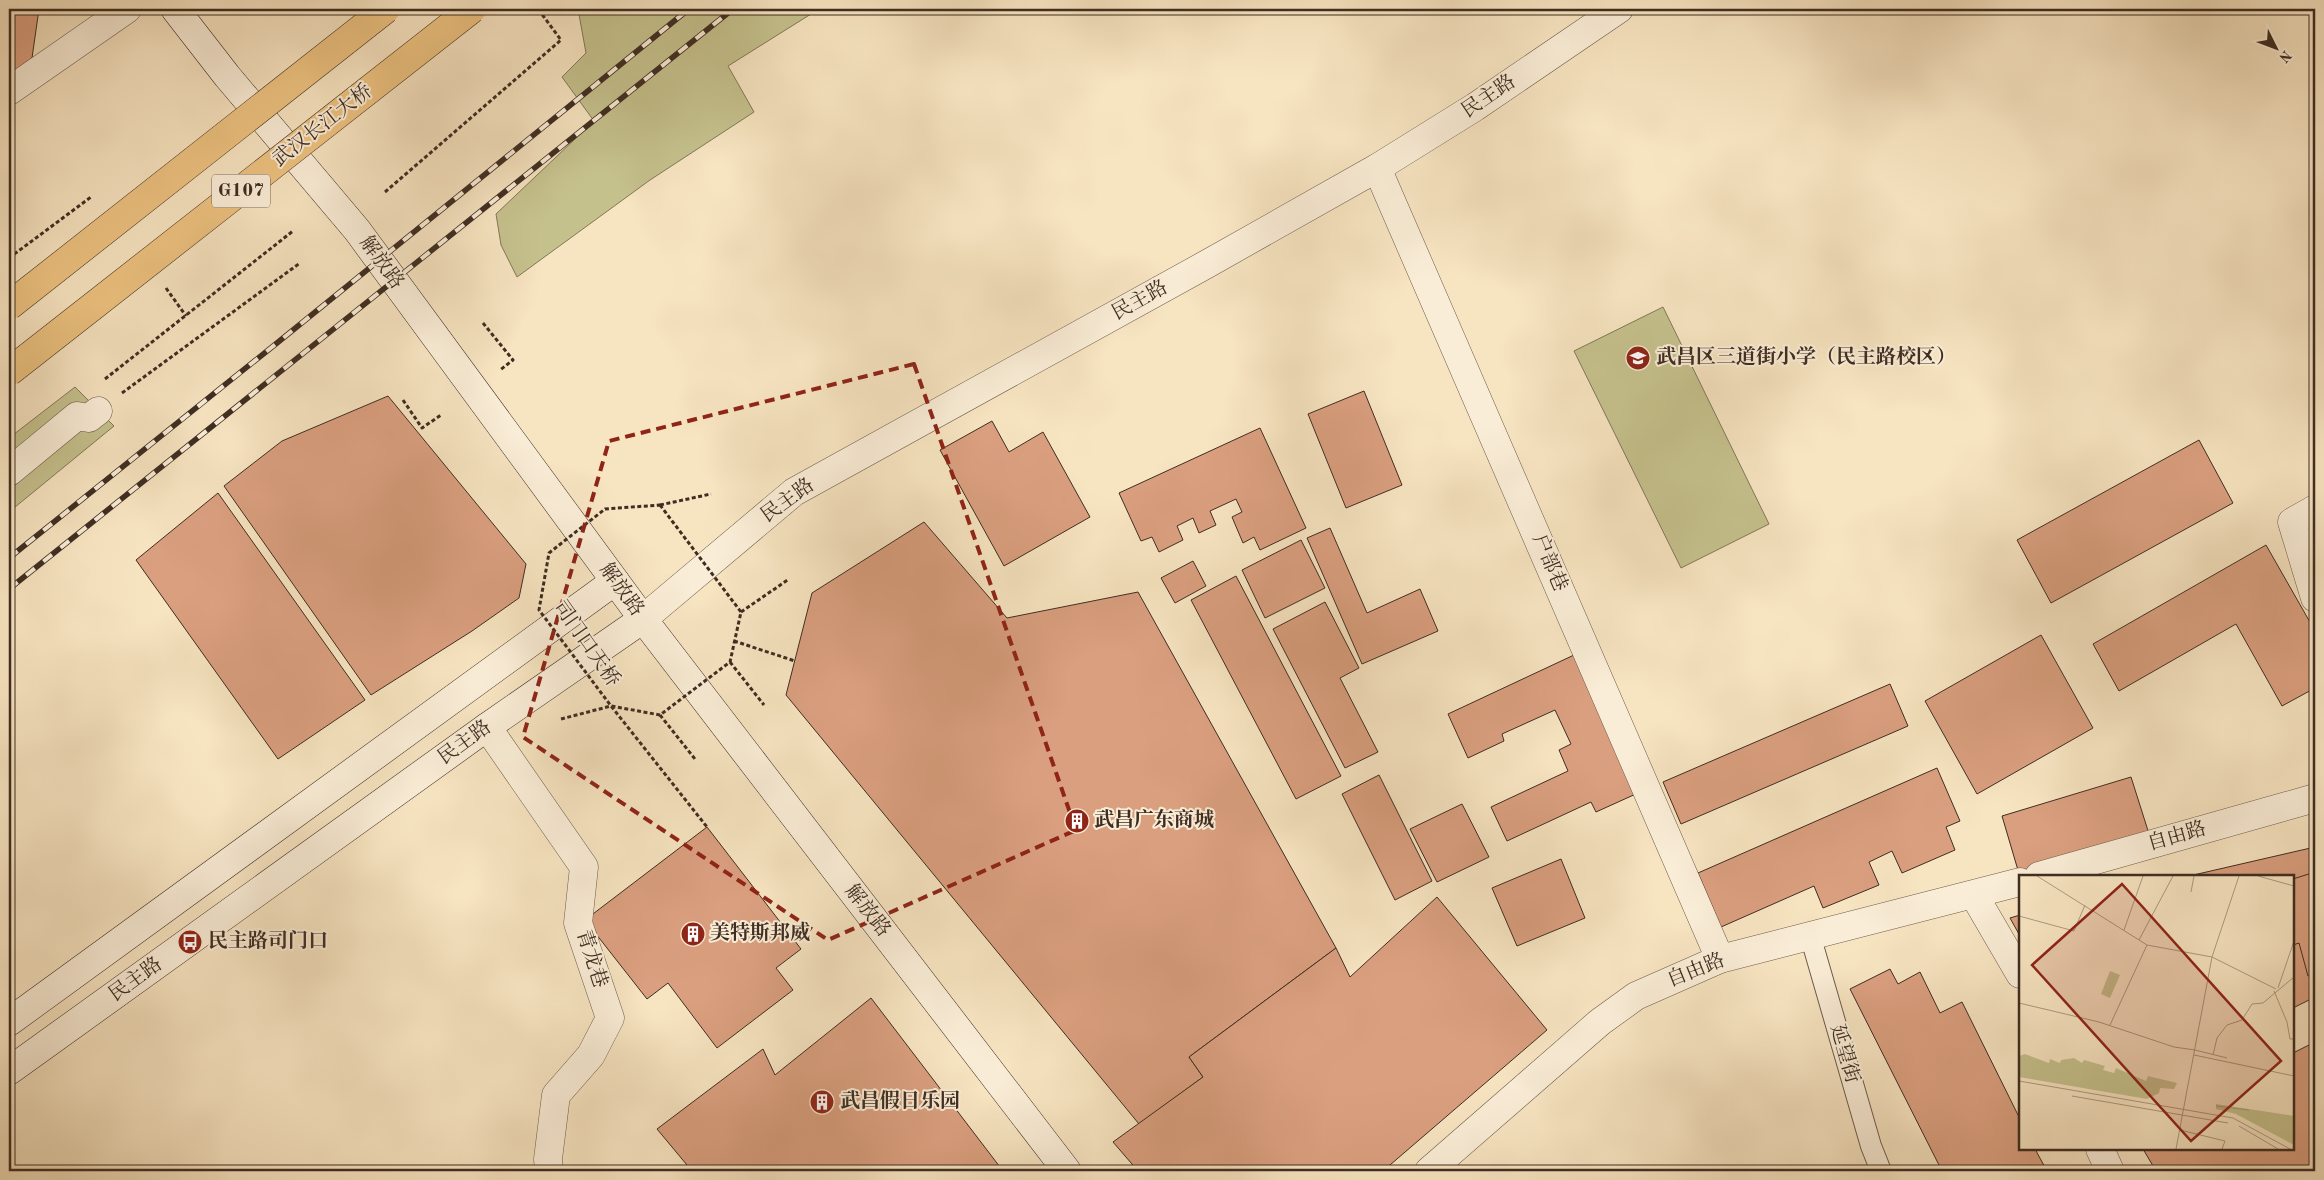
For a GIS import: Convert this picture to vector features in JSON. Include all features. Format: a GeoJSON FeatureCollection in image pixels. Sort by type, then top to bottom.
{"type":"FeatureCollection","features":[{"type":"Feature","properties":{"kind":"highway","name":"G107"},"geometry":{"type":"LineString","coordinates":[[9,306],[386,9]]}},
{"type":"Feature","properties":{"kind":"highway","name":"武汉长江大桥"},"geometry":{"type":"LineString","coordinates":[[9,372],[472,9]]}},
{"type":"Feature","properties":{"kind":"street"},"geometry":{"type":"LineString","coordinates":[[9,91],[127,9]]}},
{"type":"Feature","properties":{"kind":"street","name":"解放路"},"geometry":{"type":"LineString","coordinates":[[175,9],[227,76],[357,230],[643,619],[1067,1171]]}},
{"type":"Feature","properties":{"kind":"street","name":"民主路"},"geometry":{"type":"LineString","coordinates":[[9,1071],[487,727],[643,619],[794,492],[1377,168],[1475,107],[1619,9]]}},
{"type":"Feature","properties":{"kind":"street","name":"户部巷"},"geometry":{"type":"LineString","coordinates":[[1377,168],[1720,959]]}},
{"type":"Feature","properties":{"kind":"street"},"geometry":{"type":"LineString","coordinates":[[9,472],[86,408]]}},
{"type":"Feature","properties":{"kind":"street"},"geometry":{"type":"LineString","coordinates":[[2315,508],[2292,522],[2315,598]]}},
{"type":"Feature","properties":{"kind":"street","name":"民主路"},"geometry":{"type":"LineString","coordinates":[[9,1022],[615,581]]}},
{"type":"Feature","properties":{"kind":"street","name":"青龙巷"},"geometry":{"type":"LineString","coordinates":[[487,727],[584,867],[578,923],[610,1018],[591,1054],[556,1095],[548,1159],[550,1171]]}},
{"type":"Feature","properties":{"kind":"street","name":"自由路"},"geometry":{"type":"LineString","coordinates":[[2043,875],[2315,798]]}},
{"type":"Feature","properties":{"kind":"street","name":"自由路"},"geometry":{"type":"LineString","coordinates":[[1429,1171],[1600,1022],[1636,996],[1720,959],[2019,882]]}},
{"type":"Feature","properties":{"kind":"street"},"geometry":{"type":"LineString","coordinates":[[1974,895],[2019,972]]}},
{"type":"Feature","properties":{"kind":"street"},"geometry":{"type":"LineString","coordinates":[[2100,1150],[2110,1171]]}},
{"type":"Feature","properties":{"kind":"lane","name":"延望街"},"geometry":{"type":"LineString","coordinates":[[1810,935],[1871,1146],[1881,1171]]}},
{"type":"Feature","properties":{"kind":"path"},"geometry":{"type":"LineString","coordinates":[[385,192],[561,40],[538,9]]}},
{"type":"Feature","properties":{"kind":"path"},"geometry":{"type":"LineString","coordinates":[[9,258],[99,191]]}},
{"type":"Feature","properties":{"kind":"path"},"geometry":{"type":"LineString","coordinates":[[86,408],[293,231]]}},
{"type":"Feature","properties":{"kind":"path"},"geometry":{"type":"LineString","coordinates":[[86,408],[300,263]]}},
{"type":"Feature","properties":{"kind":"path"},"geometry":{"type":"LineString","coordinates":[[483,323],[513,360],[497,373]]}},
{"type":"Feature","properties":{"kind":"path"},"geometry":{"type":"LineString","coordinates":[[404,400],[422,428],[441,415]]}},
{"type":"Feature","properties":{"kind":"path","name":"司门口天桥"},"geometry":{"type":"LineString","coordinates":[[660,715],[612,706],[539,610],[550,553],[605,509],[660,506],[711,494]]}},
{"type":"Feature","properties":{"kind":"path"},"geometry":{"type":"LineString","coordinates":[[660,506],[741,612]]}},
{"type":"Feature","properties":{"kind":"path"},"geometry":{"type":"LineString","coordinates":[[696,759],[660,715],[730,662],[741,612],[789,578]]}},
{"type":"Feature","properties":{"kind":"path"},"geometry":{"type":"LineString","coordinates":[[734,641],[795,660]]}},
{"type":"Feature","properties":{"kind":"path"},"geometry":{"type":"LineString","coordinates":[[730,662],[764,705]]}},
{"type":"Feature","properties":{"kind":"path"},"geometry":{"type":"LineString","coordinates":[[561,719],[612,706],[708,827]]}},
{"type":"Feature","properties":{"kind":"highlighted area"},"geometry":{"type":"Polygon","coordinates":[[[914,364],[1076,830],[828,940],[523,737],[609,441],[914,364]]]}},
{"type":"Feature","properties":{"kind":"shaded area"},"geometry":{"type":"Polygon","coordinates":[[[578,9],[819,9],[728,66],[754,112],[650,180],[517,277],[501,245],[496,214],[594,121],[562,77],[586,53],[578,9]]]}},
{"type":"Feature","properties":{"kind":"shaded area"},"geometry":{"type":"Polygon","coordinates":[[[1663,307],[1769,524],[1681,568],[1574,351],[1663,307]]]}},
{"type":"Feature","properties":{"kind":"shaded area"},"geometry":{"type":"Polygon","coordinates":[[[75,387],[114,426],[9,512],[9,438],[75,387]]]}},
{"type":"Feature","properties":{"kind":"building"},"geometry":{"type":"Polygon","coordinates":[[[9,9],[39,9],[32,58],[9,75],[9,9]]]}},
{"type":"Feature","properties":{"kind":"building"},"geometry":{"type":"Polygon","coordinates":[[[1364,391],[1402,485],[1346,508],[1308,414],[1364,391]]]}},
{"type":"Feature","properties":{"kind":"building"},"geometry":{"type":"Polygon","coordinates":[[[388,396],[526,564],[519,598],[472,631],[371,695],[224,486],[282,441],[388,396]]]}},
{"type":"Feature","properties":{"kind":"building"},"geometry":{"type":"Polygon","coordinates":[[[992,421],[1009,452],[1043,432],[1090,517],[1004,566],[940,450],[992,421]]]}},
{"type":"Feature","properties":{"kind":"building"},"geometry":{"type":"Polygon","coordinates":[[[1260,428],[1306,528],[1260,550],[1254,537],[1243,543],[1232,517],[1242,512],[1236,499],[1210,511],[1216,525],[1199,533],[1193,518],[1177,526],[1183,540],[1159,552],[1152,537],[1141,541],[1119,493],[1260,428]]]}},
{"type":"Feature","properties":{"kind":"building"},"geometry":{"type":"Polygon","coordinates":[[[2199,440],[2233,503],[2051,603],[2017,540],[2199,440]]]}},
{"type":"Feature","properties":{"kind":"building"},"geometry":{"type":"Polygon","coordinates":[[[218,493],[365,700],[278,759],[136,560],[218,493]]]}},
{"type":"Feature","properties":{"kind":"building","name":"武昌广东商城"},"geometry":{"type":"Polygon","coordinates":[[[924,522],[1007,618],[1138,592],[1336,948],[1189,1057],[1203,1077],[1139,1124],[786,695],[812,593],[924,522]]]}},
{"type":"Feature","properties":{"kind":"building"},"geometry":{"type":"Polygon","coordinates":[[[1330,528],[1367,613],[1420,589],[1438,631],[1362,664],[1307,538],[1330,528]]]}},
{"type":"Feature","properties":{"kind":"building"},"geometry":{"type":"Polygon","coordinates":[[[1301,540],[1325,588],[1265,618],[1242,570],[1301,540]]]}},
{"type":"Feature","properties":{"kind":"building"},"geometry":{"type":"Polygon","coordinates":[[[2266,545],[2315,631],[2315,688],[2282,706],[2236,624],[2119,691],[2093,644],[2266,545]]]}},
{"type":"Feature","properties":{"kind":"building"},"geometry":{"type":"Polygon","coordinates":[[[1193,561],[1206,586],[1175,603],[1161,578],[1193,561]]]}},
{"type":"Feature","properties":{"kind":"building"},"geometry":{"type":"Polygon","coordinates":[[[1236,576],[1341,776],[1296,799],[1191,600],[1236,576]]]}},
{"type":"Feature","properties":{"kind":"building"},"geometry":{"type":"Polygon","coordinates":[[[1325,602],[1359,668],[1340,678],[1378,752],[1345,768],[1273,629],[1325,602]]]}},
{"type":"Feature","properties":{"kind":"building"},"geometry":{"type":"Polygon","coordinates":[[[2041,635],[2093,728],[1977,794],[1925,701],[2041,635]]]}},
{"type":"Feature","properties":{"kind":"building"},"geometry":{"type":"Polygon","coordinates":[[[1574,655],[1638,793],[1596,812],[1591,802],[1507,841],[1491,807],[1568,771],[1559,750],[1571,744],[1555,710],[1502,734],[1504,741],[1468,758],[1448,714],[1574,655]]]}},
{"type":"Feature","properties":{"kind":"building"},"geometry":{"type":"Polygon","coordinates":[[[1890,684],[1908,726],[1681,824],[1663,782],[1890,684]]]}},
{"type":"Feature","properties":{"kind":"building"},"geometry":{"type":"Polygon","coordinates":[[[1937,768],[1960,821],[1946,827],[1955,850],[1902,873],[1892,851],[1869,862],[1879,885],[1823,908],[1814,886],[1721,927],[1698,873],[1937,768]]]}},
{"type":"Feature","properties":{"kind":"building"},"geometry":{"type":"Polygon","coordinates":[[[1379,775],[1432,881],[1395,900],[1342,794],[1379,775]]]}},
{"type":"Feature","properties":{"kind":"building"},"geometry":{"type":"Polygon","coordinates":[[[2131,777],[2150,837],[2026,875],[2019,875],[2002,816],[2131,777]]]}},
{"type":"Feature","properties":{"kind":"building"},"geometry":{"type":"Polygon","coordinates":[[[1462,804],[1489,857],[1437,882],[1410,829],[1462,804]]]}},
{"type":"Feature","properties":{"kind":"building","name":"美特斯邦威"},"geometry":{"type":"Polygon","coordinates":[[[707,827],[801,949],[776,968],[793,990],[717,1048],[668,983],[647,999],[585,920],[707,827]]]}},
{"type":"Feature","properties":{"kind":"building"},"geometry":{"type":"Polygon","coordinates":[[[2315,847],[2315,997],[2294,1008],[2294,875],[2193,875],[2315,847]]]}},
{"type":"Feature","properties":{"kind":"building"},"geometry":{"type":"Polygon","coordinates":[[[1561,859],[1585,918],[1517,946],[1492,888],[1561,859]]]}},
{"type":"Feature","properties":{"kind":"building"},"geometry":{"type":"Polygon","coordinates":[[[2315,872],[2315,973],[2308,976],[2299,943],[2294,945],[2294,879],[2315,872]]]}},
{"type":"Feature","properties":{"kind":"building"},"geometry":{"type":"Polygon","coordinates":[[[1437,897],[1547,1030],[1383,1171],[1138,1171],[1113,1142],[1203,1077],[1189,1057],[1336,948],[1350,977],[1437,897]]]}},
{"type":"Feature","properties":{"kind":"building"},"geometry":{"type":"Polygon","coordinates":[[[2019,915],[2019,934],[2010,918],[2019,915]]]}},
{"type":"Feature","properties":{"kind":"building"},"geometry":{"type":"Polygon","coordinates":[[[1890,969],[1898,984],[1920,972],[1940,1013],[1962,1002],[2019,1117],[2019,1150],[2036,1150],[2047,1171],[1942,1171],[1850,989],[1890,969]]]}},
{"type":"Feature","properties":{"kind":"building","name":"武昌假日乐园"},"geometry":{"type":"Polygon","coordinates":[[[871,998],[1003,1171],[692,1171],[657,1129],[763,1049],[775,1075],[871,998]]]}},
{"type":"Feature","properties":{"kind":"building"},"geometry":{"type":"Polygon","coordinates":[[[2315,1042],[2315,1171],[2156,1171],[2144,1150],[2294,1150],[2294,1052],[2315,1042]]]}},
{"type":"Feature","properties":{"kind":"railway"},"geometry":{"type":"LineString","coordinates":[[9,558],[689,9]]}},
{"type":"Feature","properties":{"kind":"railway"},"geometry":{"type":"LineString","coordinates":[[9,589],[733,9]]}},
{"type":"Feature","properties":{"kind":"place","name":"武昌区三道街小学（民主路校区）"},"geometry":{"type":"Point","coordinates":[1638,358]}},
{"type":"Feature","properties":{"kind":"place","name":"武昌广东商城"},"geometry":{"type":"Point","coordinates":[1077,821]}},
{"type":"Feature","properties":{"kind":"place","name":"美特斯邦威"},"geometry":{"type":"Point","coordinates":[693,934]}},
{"type":"Feature","properties":{"kind":"place","name":"民主路司门口"},"geometry":{"type":"Point","coordinates":[190,942]}},
{"type":"Feature","properties":{"kind":"place","name":"武昌假日乐园"},"geometry":{"type":"Point","coordinates":[822,1102]}}]}
